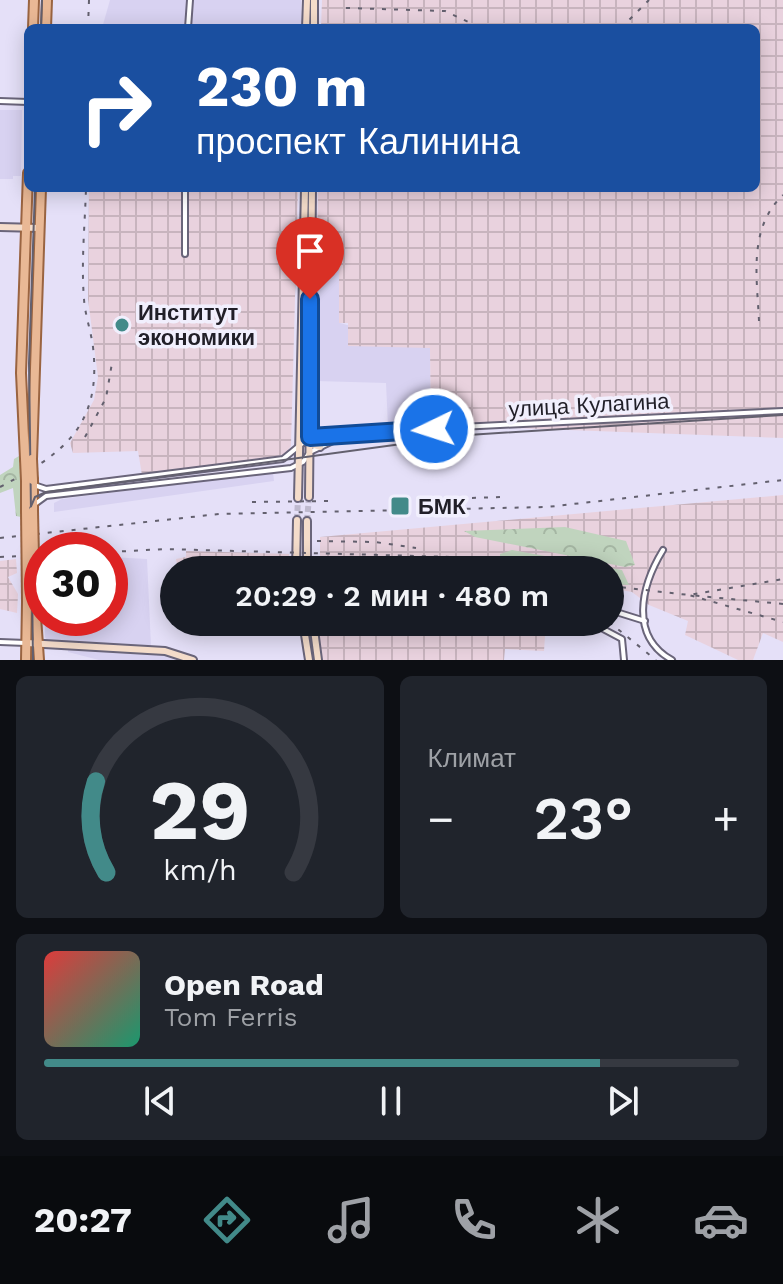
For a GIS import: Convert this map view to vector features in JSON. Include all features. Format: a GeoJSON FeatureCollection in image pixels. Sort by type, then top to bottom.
{"type":"FeatureCollection","features":[{"type":"Feature","properties":{"kind":"main road"},"geometry":{"type":"LineString","coordinates":[[33,24],[34,0]]}},
{"type":"Feature","properties":{"kind":"main road"},"geometry":{"type":"LineString","coordinates":[[46,24],[47,0]]}},
{"type":"Feature","properties":{"kind":"main road"},"geometry":{"type":"LineString","coordinates":[[306,24],[307,0]]}},
{"type":"Feature","properties":{"kind":"main road"},"geometry":{"type":"LineString","coordinates":[[314,0],[314,24]]}},
{"type":"Feature","properties":{"kind":"main road"},"geometry":{"type":"LineString","coordinates":[[27,192],[22,345],[31,532]]}},
{"type":"Feature","properties":{"kind":"main road"},"geometry":{"type":"LineString","coordinates":[[29,459],[41,192]]}},
{"type":"Feature","properties":{"kind":"main road"},"geometry":{"type":"LineString","coordinates":[[305,192],[309,497]]}},
{"type":"Feature","properties":{"kind":"main road"},"geometry":{"type":"LineString","coordinates":[[298,498],[306,443],[312,192]]}},
{"type":"Feature","properties":{"kind":"main road"},"geometry":{"type":"LineString","coordinates":[[0,227],[39,228]]}},
{"type":"Feature","properties":{"kind":"main road"},"geometry":{"type":"LineString","coordinates":[[22,345],[35,346]]}},
{"type":"Feature","properties":{"kind":"main road"},"geometry":{"type":"LineString","coordinates":[[306,443],[320,447]]}},
{"type":"Feature","properties":{"kind":"main road"},"geometry":{"type":"LineString","coordinates":[[296,556],[297,520]]}},
{"type":"Feature","properties":{"kind":"main road"},"geometry":{"type":"LineString","coordinates":[[307,521],[307,556]]}},
{"type":"Feature","properties":{"kind":"main road"},"geometry":{"type":"LineString","coordinates":[[26,660],[28,636]]}},
{"type":"Feature","properties":{"kind":"main road"},"geometry":{"type":"LineString","coordinates":[[37,636],[39,660]]}},
{"type":"Feature","properties":{"kind":"main road"},"geometry":{"type":"LineString","coordinates":[[305,636],[309,660]]}},
{"type":"Feature","properties":{"kind":"main road"},"geometry":{"type":"LineString","coordinates":[[315,636],[318,660]]}},
{"type":"Feature","properties":{"kind":"main road"},"geometry":{"type":"LineString","coordinates":[[27,643],[165,651],[193,660]]}},
{"type":"Feature","properties":{"kind":"street"},"geometry":{"type":"LineString","coordinates":[[188,24],[190,0]]}},
{"type":"Feature","properties":{"kind":"street"},"geometry":{"type":"LineString","coordinates":[[0,101],[24,102]]}},
{"type":"Feature","properties":{"kind":"street"},"geometry":{"type":"LineString","coordinates":[[185,192],[185,254]]}},
{"type":"Feature","properties":{"kind":"street","name":"улица Кулагина"},"geometry":{"type":"LineString","coordinates":[[91,487],[132,478],[283,459],[306,443],[349,434],[783,411]]}},
{"type":"Feature","properties":{"kind":"street","name":"улица Кулагина"},"geometry":{"type":"LineString","coordinates":[[320,447],[349,434]]}},
{"type":"Feature","properties":{"kind":"street","name":"улица Кулагина"},"geometry":{"type":"LineString","coordinates":[[30,482],[46,489],[133,485],[301,462]]}},
{"type":"Feature","properties":{"kind":"street"},"geometry":{"type":"LineString","coordinates":[[132,478],[133,485]]}},
{"type":"Feature","properties":{"kind":"street","name":"улица Кулагина"},"geometry":{"type":"LineString","coordinates":[[31,510],[41,498],[78,488]]}},
{"type":"Feature","properties":{"kind":"street"},"geometry":{"type":"LineString","coordinates":[[663,550],[645,584],[645,621],[647,639],[672,660]]}},
{"type":"Feature","properties":{"kind":"street"},"geometry":{"type":"LineString","coordinates":[[624,614],[645,621]]}},
{"type":"Feature","properties":{"kind":"street"},"geometry":{"type":"LineString","coordinates":[[616,636],[622,639],[625,648],[624,660]]}},
{"type":"Feature","properties":{"kind":"street"},"geometry":{"type":"LineString","coordinates":[[0,642],[27,643]]}},
{"type":"Feature","properties":{"kind":"shaded area"},"geometry":{"type":"Polygon","coordinates":[[[110,0],[301,0],[301,24],[103,24],[110,0]]]}},
{"type":"Feature","properties":{"kind":"shaded area"},"geometry":{"type":"Polygon","coordinates":[[[322,0],[783,0],[783,438],[431,425],[430,348],[348,346],[348,323],[339,323],[339,268],[317,268],[318,192],[760,192],[760,24],[321,24],[322,0]]]}},
{"type":"Feature","properties":{"kind":"shaded area"},"geometry":{"type":"Polygon","coordinates":[[[0,110],[22,110],[21,176],[13,176],[13,179],[0,179],[0,110]]]}},
{"type":"Feature","properties":{"kind":"shaded area"},"geometry":{"type":"Polygon","coordinates":[[[89,192],[298,192],[291,446],[284,455],[142,475],[138,451],[73,453],[70,443],[94,400],[98,377],[88,299],[89,192]]]}},
{"type":"Feature","properties":{"kind":"shaded area"},"geometry":{"type":"Polygon","coordinates":[[[317,268],[339,268],[340,323],[430,348],[431,425],[388,427],[386,383],[316,381],[317,268]]]}},
{"type":"Feature","properties":{"kind":"shaded area"},"geometry":{"type":"Polygon","coordinates":[[[273,472],[274,481],[54,512],[54,503],[62,499],[273,472]]]}},
{"type":"Feature","properties":{"kind":"shaded area"},"geometry":{"type":"Polygon","coordinates":[[[783,495],[783,642],[763,633],[753,660],[738,660],[685,635],[688,621],[624,591],[624,556],[320,556],[320,537],[783,495]]]}},
{"type":"Feature","properties":{"kind":"shaded area"},"geometry":{"type":"Polygon","coordinates":[[[186,551],[289,556],[186,556],[186,551]]]}},
{"type":"Feature","properties":{"kind":"shaded area"},"geometry":{"type":"Polygon","coordinates":[[[128,558],[147,559],[151,646],[50,644],[45,637],[128,636],[128,558]]]}},
{"type":"Feature","properties":{"kind":"shaded area"},"geometry":{"type":"Polygon","coordinates":[[[16,559],[17,573],[8,577],[18,594],[17,613],[0,609],[0,561],[16,559]]]}},
{"type":"Feature","properties":{"kind":"shaded area"},"geometry":{"type":"Polygon","coordinates":[[[319,636],[545,636],[544,651],[505,649],[504,660],[319,660],[319,636]]]}},
{"type":"Feature","properties":{"kind":"shaded area"},"geometry":{"type":"Polygon","coordinates":[[[68,648],[170,654],[187,660],[99,660],[68,652],[68,648]]]}},
{"type":"Feature","properties":{"kind":"green space"},"geometry":{"type":"Polygon","coordinates":[[[19,456],[22,459],[21,517],[16,516],[13,488],[0,493],[0,475],[13,467],[14,459],[19,456]]]}},
{"type":"Feature","properties":{"kind":"green space"},"geometry":{"type":"Polygon","coordinates":[[[565,527],[626,541],[635,565],[624,567],[624,556],[570,556],[475,537],[464,531],[565,527]]]}},
{"type":"Feature","properties":{"kind":"green space"},"geometry":{"type":"Polygon","coordinates":[[[512,550],[545,556],[500,556],[512,550]]]}},
{"type":"Feature","properties":{"kind":"tunnel"},"geometry":{"type":"LineString","coordinates":[[307,521],[309,497]]}},
{"type":"Feature","properties":{"kind":"tunnel"},"geometry":{"type":"LineString","coordinates":[[297,520],[298,498]]}},
{"type":"Feature","properties":{"kind":"tram line"},"geometry":{"type":"LineString","coordinates":[[41,24],[42,0]]}},
{"type":"Feature","properties":{"kind":"tram line"},"geometry":{"type":"LineString","coordinates":[[33,660],[29,363],[35,192]]}},
{"type":"Feature","properties":{"kind":"tram line"},"geometry":{"type":"LineString","coordinates":[[29,511],[35,497],[46,492],[468,435],[783,415]]}},
{"type":"Feature","properties":{"kind":"railway"},"geometry":{"type":"LineString","coordinates":[[88,24],[89,0]]}},
{"type":"Feature","properties":{"kind":"railway"},"geometry":{"type":"LineString","coordinates":[[625,24],[649,0]]}},
{"type":"Feature","properties":{"kind":"railway"},"geometry":{"type":"LineString","coordinates":[[346,8],[445,11],[473,24]]}},
{"type":"Feature","properties":{"kind":"railway"},"geometry":{"type":"LineString","coordinates":[[0,487],[59,449],[74,434],[91,398],[93,347],[83,285],[86,192]]}},
{"type":"Feature","properties":{"kind":"railway"},"geometry":{"type":"LineString","coordinates":[[759,321],[756,270],[759,238],[764,222],[783,195]]}},
{"type":"Feature","properties":{"kind":"railway"},"geometry":{"type":"LineString","coordinates":[[85,437],[106,398],[112,363]]}},
{"type":"Feature","properties":{"kind":"railway"},"geometry":{"type":"LineString","coordinates":[[0,538],[219,514],[547,507],[783,480]]}},
{"type":"Feature","properties":{"kind":"railway"},"geometry":{"type":"LineString","coordinates":[[436,499],[504,497]]}},
{"type":"Feature","properties":{"kind":"railway"},"geometry":{"type":"LineString","coordinates":[[252,502],[332,501]]}},
{"type":"Feature","properties":{"kind":"railway"},"geometry":{"type":"LineString","coordinates":[[317,541],[375,542],[416,548]]}},
{"type":"Feature","properties":{"kind":"railway"},"geometry":{"type":"LineString","coordinates":[[128,551],[165,549],[417,556]]}},
{"type":"Feature","properties":{"kind":"railway"},"geometry":{"type":"LineString","coordinates":[[0,557],[24,556]]}},
{"type":"Feature","properties":{"kind":"railway"},"geometry":{"type":"LineString","coordinates":[[624,588],[689,595],[783,579]]}},
{"type":"Feature","properties":{"kind":"railway"},"geometry":{"type":"LineString","coordinates":[[783,604],[689,595],[783,622]]}},
{"type":"Feature","properties":{"kind":"railway"},"geometry":{"type":"LineString","coordinates":[[624,634],[656,660]]}},
{"type":"Feature","properties":{"kind":"place","name":"Институт экономики"},"geometry":{"type":"Point","coordinates":[122,325]}},
{"type":"Feature","properties":{"kind":"place","name":"БМК"},"geometry":{"type":"Point","coordinates":[400,506]}},
{"type":"Feature","properties":{"kind":"route"},"geometry":{"type":"LineString","coordinates":[[310,299],[310,437],[434,429]]}}]}
